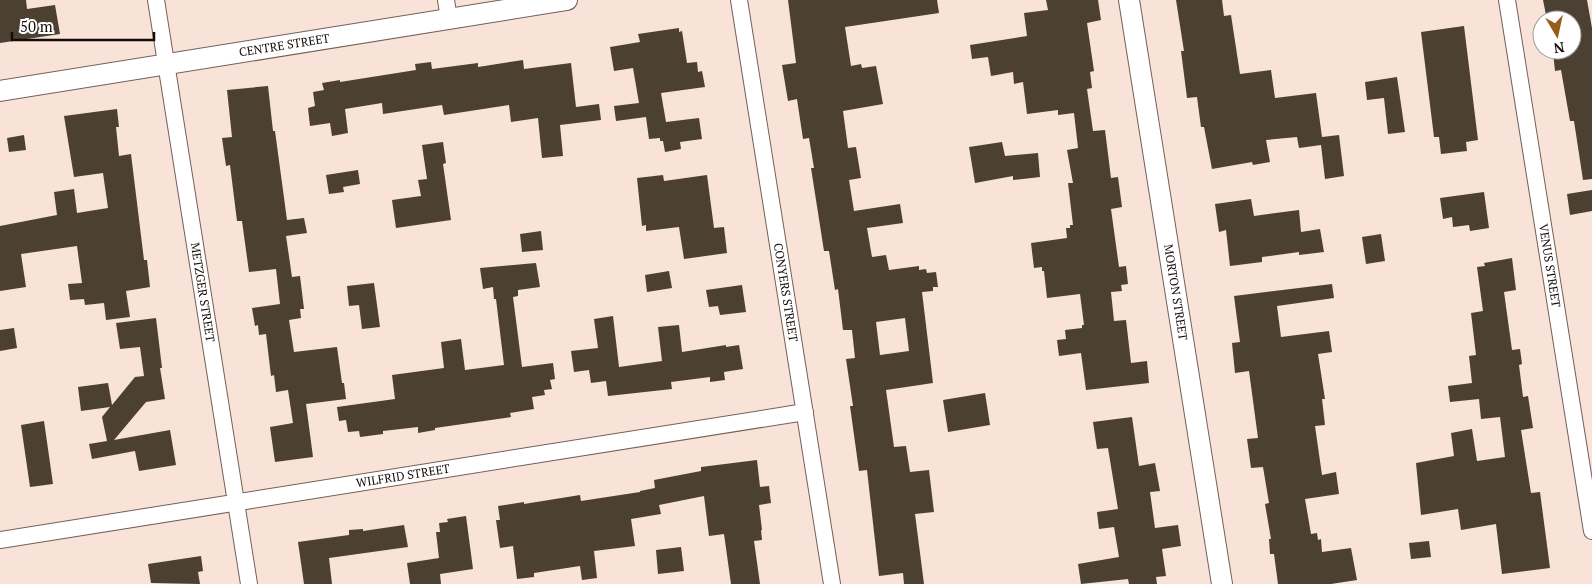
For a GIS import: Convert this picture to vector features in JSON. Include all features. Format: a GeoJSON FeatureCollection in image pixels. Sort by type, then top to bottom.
{"type":"FeatureCollection","features":[{"type":"Feature","properties":{"kind":"street","name":"METZGER STREET"},"geometry":{"type":"LineString","coordinates":[[156,0],[249,584]]}},
{"type":"Feature","properties":{"kind":"street","name":"CENTRE STREET"},"geometry":{"type":"LineString","coordinates":[[0,91],[166,64],[447,10],[567,0]]}},
{"type":"Feature","properties":{"kind":"street","name":"CONYERS STREET"},"geometry":{"type":"LineString","coordinates":[[739,0],[832,584]]}},
{"type":"Feature","properties":{"kind":"street","name":"MORTON STREET"},"geometry":{"type":"LineString","coordinates":[[1129,0],[1222,584]]}},
{"type":"Feature","properties":{"kind":"street","name":"VENUS STREET"},"geometry":{"type":"LineString","coordinates":[[1507,0],[1592,531]]}},
{"type":"Feature","properties":{"kind":"street","name":"WILFRID STREET"},"geometry":{"type":"LineString","coordinates":[[0,540],[805,412]]}},
{"type":"Feature","properties":{"kind":"building"},"geometry":{"type":"Polygon","coordinates":[[[0,0],[26,0],[27,9],[55,5],[60,34],[0,43],[0,0]]]}},
{"type":"Feature","properties":{"kind":"building"},"geometry":{"type":"Polygon","coordinates":[[[788,0],[937,0],[939,13],[845,27],[851,66],[861,64],[862,68],[876,66],[883,104],[843,111],[848,148],[856,147],[861,178],[849,180],[854,211],[900,204],[903,223],[867,228],[872,257],[886,255],[889,270],[919,266],[919,270],[926,269],[927,273],[936,272],[938,287],[933,287],[933,291],[922,292],[933,383],[886,390],[894,447],[906,446],[910,472],[929,470],[934,512],[915,514],[924,584],[904,584],[903,573],[879,576],[867,470],[859,471],[850,406],[853,406],[846,359],[855,358],[852,330],[843,330],[838,289],[835,290],[829,251],[824,251],[811,168],[814,168],[809,138],[803,139],[797,99],[788,101],[782,65],[796,63],[788,0]],[[905,318],[876,322],[880,355],[909,351],[905,318]]]}},
{"type":"Feature","properties":{"kind":"building"},"geometry":{"type":"Polygon","coordinates":[[[1046,0],[1098,0],[1101,20],[1087,23],[1094,71],[1090,72],[1092,88],[1087,89],[1093,131],[1105,130],[1111,178],[1118,177],[1122,207],[1111,209],[1119,267],[1126,266],[1128,284],[1121,285],[1122,291],[1111,292],[1114,321],[1126,320],[1131,363],[1147,361],[1149,383],[1086,390],[1081,353],[1059,356],[1057,340],[1066,339],[1065,330],[1082,328],[1082,325],[1084,325],[1080,294],[1047,298],[1044,271],[1042,271],[1042,267],[1034,268],[1031,243],[1067,238],[1066,228],[1070,228],[1070,225],[1073,225],[1068,183],[1073,183],[1067,150],[1078,148],[1074,113],[1058,115],[1058,110],[1027,114],[1023,82],[1014,84],[1013,72],[991,76],[988,57],[972,59],[970,45],[1027,36],[1024,13],[1048,10],[1046,0]]]}},
{"type":"Feature","properties":{"kind":"building"},"geometry":{"type":"Polygon","coordinates":[[[1176,0],[1222,0],[1224,16],[1231,15],[1240,74],[1271,70],[1275,98],[1316,93],[1322,137],[1339,135],[1344,176],[1325,179],[1321,145],[1299,148],[1297,137],[1266,140],[1270,162],[1253,165],[1252,162],[1212,169],[1204,127],[1201,127],[1197,97],[1187,98],[1181,51],[1184,51],[1176,0]]]}},
{"type":"Feature","properties":{"kind":"building"},"geometry":{"type":"Polygon","coordinates":[[[1543,0],[1587,0],[1592,28],[1592,179],[1583,180],[1574,121],[1570,121],[1561,70],[1555,71],[1554,60],[1582,60],[1582,10],[1545,10],[1543,0]]]}},
{"type":"Feature","properties":{"kind":"building"},"geometry":{"type":"Polygon","coordinates":[[[1464,26],[1478,140],[1466,142],[1467,151],[1441,154],[1439,137],[1434,137],[1421,32],[1464,26]]]}},
{"type":"Feature","properties":{"kind":"building"},"geometry":{"type":"Polygon","coordinates":[[[679,28],[679,32],[682,31],[687,63],[697,62],[698,72],[702,71],[705,87],[661,93],[666,122],[699,118],[702,139],[680,142],[681,149],[665,152],[663,141],[660,141],[660,138],[649,139],[646,117],[616,121],[614,106],[639,103],[633,68],[614,71],[610,47],[640,42],[638,34],[679,28]]]}},
{"type":"Feature","properties":{"kind":"building"},"geometry":{"type":"Polygon","coordinates":[[[523,60],[524,69],[571,63],[576,107],[599,104],[601,120],[560,125],[563,156],[542,158],[538,118],[511,122],[509,105],[444,115],[442,105],[383,114],[382,103],[345,109],[348,133],[332,136],[330,123],[310,126],[308,108],[315,106],[313,92],[324,90],[322,83],[416,70],[415,64],[431,62],[432,69],[478,63],[478,67],[523,60]]]}},
{"type":"Feature","properties":{"kind":"building"},"geometry":{"type":"Polygon","coordinates":[[[1397,77],[1405,132],[1388,134],[1384,98],[1367,100],[1365,82],[1397,77]]]}},
{"type":"Feature","properties":{"kind":"building"},"geometry":{"type":"Polygon","coordinates":[[[268,86],[287,220],[304,218],[307,233],[286,236],[292,277],[300,276],[304,309],[300,309],[301,318],[289,320],[294,352],[337,347],[346,399],[306,404],[313,457],[275,462],[270,427],[293,423],[288,390],[276,392],[274,375],[271,376],[266,334],[259,335],[258,325],[255,326],[252,308],[280,304],[276,269],[249,272],[242,221],[237,221],[230,165],[226,166],[222,138],[232,137],[227,90],[268,86]]]}},
{"type":"Feature","properties":{"kind":"building"},"geometry":{"type":"Polygon","coordinates":[[[117,109],[119,127],[116,127],[119,156],[131,154],[144,260],[147,260],[150,287],[126,291],[130,317],[106,320],[104,303],[85,305],[84,299],[70,300],[68,284],[82,283],[77,246],[21,254],[26,287],[0,291],[0,226],[57,215],[54,192],[74,189],[77,213],[108,208],[103,173],[74,177],[64,116],[117,109]]]}},
{"type":"Feature","properties":{"kind":"building"},"geometry":{"type":"Polygon","coordinates":[[[24,135],[26,150],[9,152],[7,138],[24,135]]]}},
{"type":"Feature","properties":{"kind":"building"},"geometry":{"type":"Polygon","coordinates":[[[443,142],[446,163],[443,164],[451,220],[396,228],[392,200],[421,196],[418,180],[427,179],[422,145],[443,142]]]}},
{"type":"Feature","properties":{"kind":"building"},"geometry":{"type":"Polygon","coordinates":[[[1002,142],[1005,156],[1038,153],[1040,177],[1013,180],[1013,176],[975,183],[969,147],[1002,142]]]}},
{"type":"Feature","properties":{"kind":"building"},"geometry":{"type":"Polygon","coordinates":[[[358,170],[360,184],[343,187],[344,192],[329,194],[326,175],[358,170]]]}},
{"type":"Feature","properties":{"kind":"building"},"geometry":{"type":"Polygon","coordinates":[[[663,175],[664,181],[707,175],[714,228],[724,227],[727,253],[684,259],[679,227],[646,231],[646,225],[642,226],[637,178],[663,175]]]}},
{"type":"Feature","properties":{"kind":"building"},"geometry":{"type":"Polygon","coordinates":[[[1592,190],[1592,211],[1570,215],[1567,194],[1592,190]]]}},
{"type":"Feature","properties":{"kind":"building"},"geometry":{"type":"Polygon","coordinates":[[[1484,192],[1489,228],[1470,231],[1469,225],[1453,227],[1452,217],[1443,219],[1440,198],[1484,192]]]}},
{"type":"Feature","properties":{"kind":"building"},"geometry":{"type":"Polygon","coordinates":[[[1251,199],[1254,216],[1299,210],[1301,232],[1320,229],[1324,252],[1299,255],[1299,252],[1262,257],[1262,262],[1230,266],[1226,230],[1219,232],[1215,204],[1251,199]]]}},
{"type":"Feature","properties":{"kind":"building"},"geometry":{"type":"Polygon","coordinates":[[[541,231],[543,250],[522,252],[520,234],[541,231]]]}},
{"type":"Feature","properties":{"kind":"building"},"geometry":{"type":"Polygon","coordinates":[[[1381,234],[1385,261],[1366,264],[1362,237],[1381,234]]]}},
{"type":"Feature","properties":{"kind":"building"},"geometry":{"type":"Polygon","coordinates":[[[1512,258],[1516,290],[1504,292],[1512,350],[1520,349],[1522,364],[1519,365],[1523,397],[1528,396],[1533,428],[1521,430],[1531,493],[1540,492],[1550,568],[1502,574],[1496,524],[1461,530],[1458,509],[1421,515],[1416,463],[1454,456],[1451,433],[1472,429],[1477,461],[1505,457],[1500,417],[1481,419],[1479,399],[1450,402],[1448,386],[1472,383],[1469,356],[1476,355],[1471,313],[1483,311],[1477,267],[1485,266],[1484,263],[1512,258]]]}},
{"type":"Feature","properties":{"kind":"building"},"geometry":{"type":"Polygon","coordinates":[[[536,263],[540,287],[518,290],[518,296],[513,297],[522,367],[553,363],[555,379],[550,380],[552,389],[544,390],[545,395],[532,397],[534,409],[510,413],[511,417],[435,428],[435,430],[418,433],[418,427],[383,431],[383,434],[360,437],[359,431],[348,432],[346,420],[339,421],[337,407],[395,399],[392,375],[444,368],[441,342],[461,339],[465,370],[504,365],[496,299],[494,299],[493,287],[483,289],[480,268],[536,263]]]}},
{"type":"Feature","properties":{"kind":"building"},"geometry":{"type":"Polygon","coordinates":[[[669,271],[672,288],[647,292],[645,275],[669,271]]]}},
{"type":"Feature","properties":{"kind":"building"},"geometry":{"type":"Polygon","coordinates":[[[374,283],[380,327],[362,329],[359,305],[349,306],[347,286],[374,283]]]}},
{"type":"Feature","properties":{"kind":"building"},"geometry":{"type":"Polygon","coordinates":[[[1332,284],[1334,298],[1277,306],[1281,337],[1329,331],[1332,352],[1318,354],[1325,399],[1322,399],[1325,425],[1315,426],[1322,475],[1336,472],[1339,494],[1305,499],[1311,534],[1317,533],[1318,540],[1321,539],[1322,552],[1351,548],[1357,580],[1331,584],[1278,584],[1274,554],[1270,554],[1269,539],[1271,539],[1265,504],[1269,503],[1263,467],[1251,468],[1247,439],[1258,438],[1249,371],[1235,373],[1232,343],[1240,342],[1234,296],[1332,284]]]}},
{"type":"Feature","properties":{"kind":"building"},"geometry":{"type":"Polygon","coordinates":[[[742,285],[746,312],[720,315],[718,306],[709,307],[706,290],[742,285]]]}},
{"type":"Feature","properties":{"kind":"building"},"geometry":{"type":"Polygon","coordinates":[[[613,316],[619,367],[662,361],[658,327],[679,325],[682,352],[726,345],[726,347],[739,345],[743,369],[724,372],[725,380],[710,382],[710,377],[671,382],[672,389],[608,396],[606,381],[591,383],[589,370],[574,372],[571,351],[598,348],[594,319],[613,316]]]}},
{"type":"Feature","properties":{"kind":"building"},"geometry":{"type":"Polygon","coordinates":[[[156,318],[162,368],[160,368],[165,399],[146,402],[114,440],[170,430],[176,465],[139,471],[135,451],[92,459],[89,444],[107,441],[102,417],[110,407],[81,411],[78,387],[108,383],[112,405],[135,377],[144,376],[140,347],[120,349],[116,323],[156,318]]]}},
{"type":"Feature","properties":{"kind":"building"},"geometry":{"type":"Polygon","coordinates":[[[14,328],[17,348],[0,351],[0,330],[14,328]]]}},
{"type":"Feature","properties":{"kind":"building"},"geometry":{"type":"Polygon","coordinates":[[[985,393],[990,425],[948,432],[943,400],[985,393]]]}},
{"type":"Feature","properties":{"kind":"building"},"geometry":{"type":"Polygon","coordinates":[[[1132,417],[1139,466],[1155,463],[1160,491],[1150,492],[1155,528],[1178,525],[1181,546],[1162,549],[1166,576],[1156,577],[1157,584],[1129,584],[1128,579],[1081,584],[1078,564],[1119,557],[1114,527],[1099,529],[1097,512],[1118,509],[1108,448],[1097,449],[1093,422],[1132,417]]]}},
{"type":"Feature","properties":{"kind":"building"},"geometry":{"type":"Polygon","coordinates":[[[44,421],[53,484],[30,487],[21,425],[44,421]]]}},
{"type":"Feature","properties":{"kind":"building"},"geometry":{"type":"Polygon","coordinates":[[[757,460],[760,487],[769,486],[771,503],[759,505],[762,540],[754,541],[760,584],[731,584],[724,534],[709,536],[704,496],[659,505],[661,514],[631,519],[635,546],[594,551],[597,578],[582,580],[580,566],[534,573],[534,577],[517,579],[513,546],[500,548],[496,520],[500,520],[498,506],[580,495],[581,501],[640,492],[655,488],[654,480],[701,471],[701,467],[757,460]]]}},
{"type":"Feature","properties":{"kind":"building"},"geometry":{"type":"Polygon","coordinates":[[[466,516],[473,569],[440,574],[441,584],[410,584],[407,563],[439,558],[436,532],[440,532],[439,523],[448,522],[447,519],[466,516]]]}},
{"type":"Feature","properties":{"kind":"building"},"geometry":{"type":"Polygon","coordinates":[[[404,525],[408,547],[329,558],[332,584],[304,584],[298,542],[349,535],[349,530],[363,529],[363,531],[404,525]]]}},
{"type":"Feature","properties":{"kind":"building"},"geometry":{"type":"Polygon","coordinates":[[[1429,541],[1431,557],[1411,559],[1409,543],[1429,541]]]}},
{"type":"Feature","properties":{"kind":"building"},"geometry":{"type":"Polygon","coordinates":[[[681,547],[684,571],[658,574],[656,550],[681,547]]]}},
{"type":"Feature","properties":{"kind":"building"},"geometry":{"type":"Polygon","coordinates":[[[201,556],[203,571],[198,572],[200,584],[151,583],[148,564],[201,556]]]}}]}
